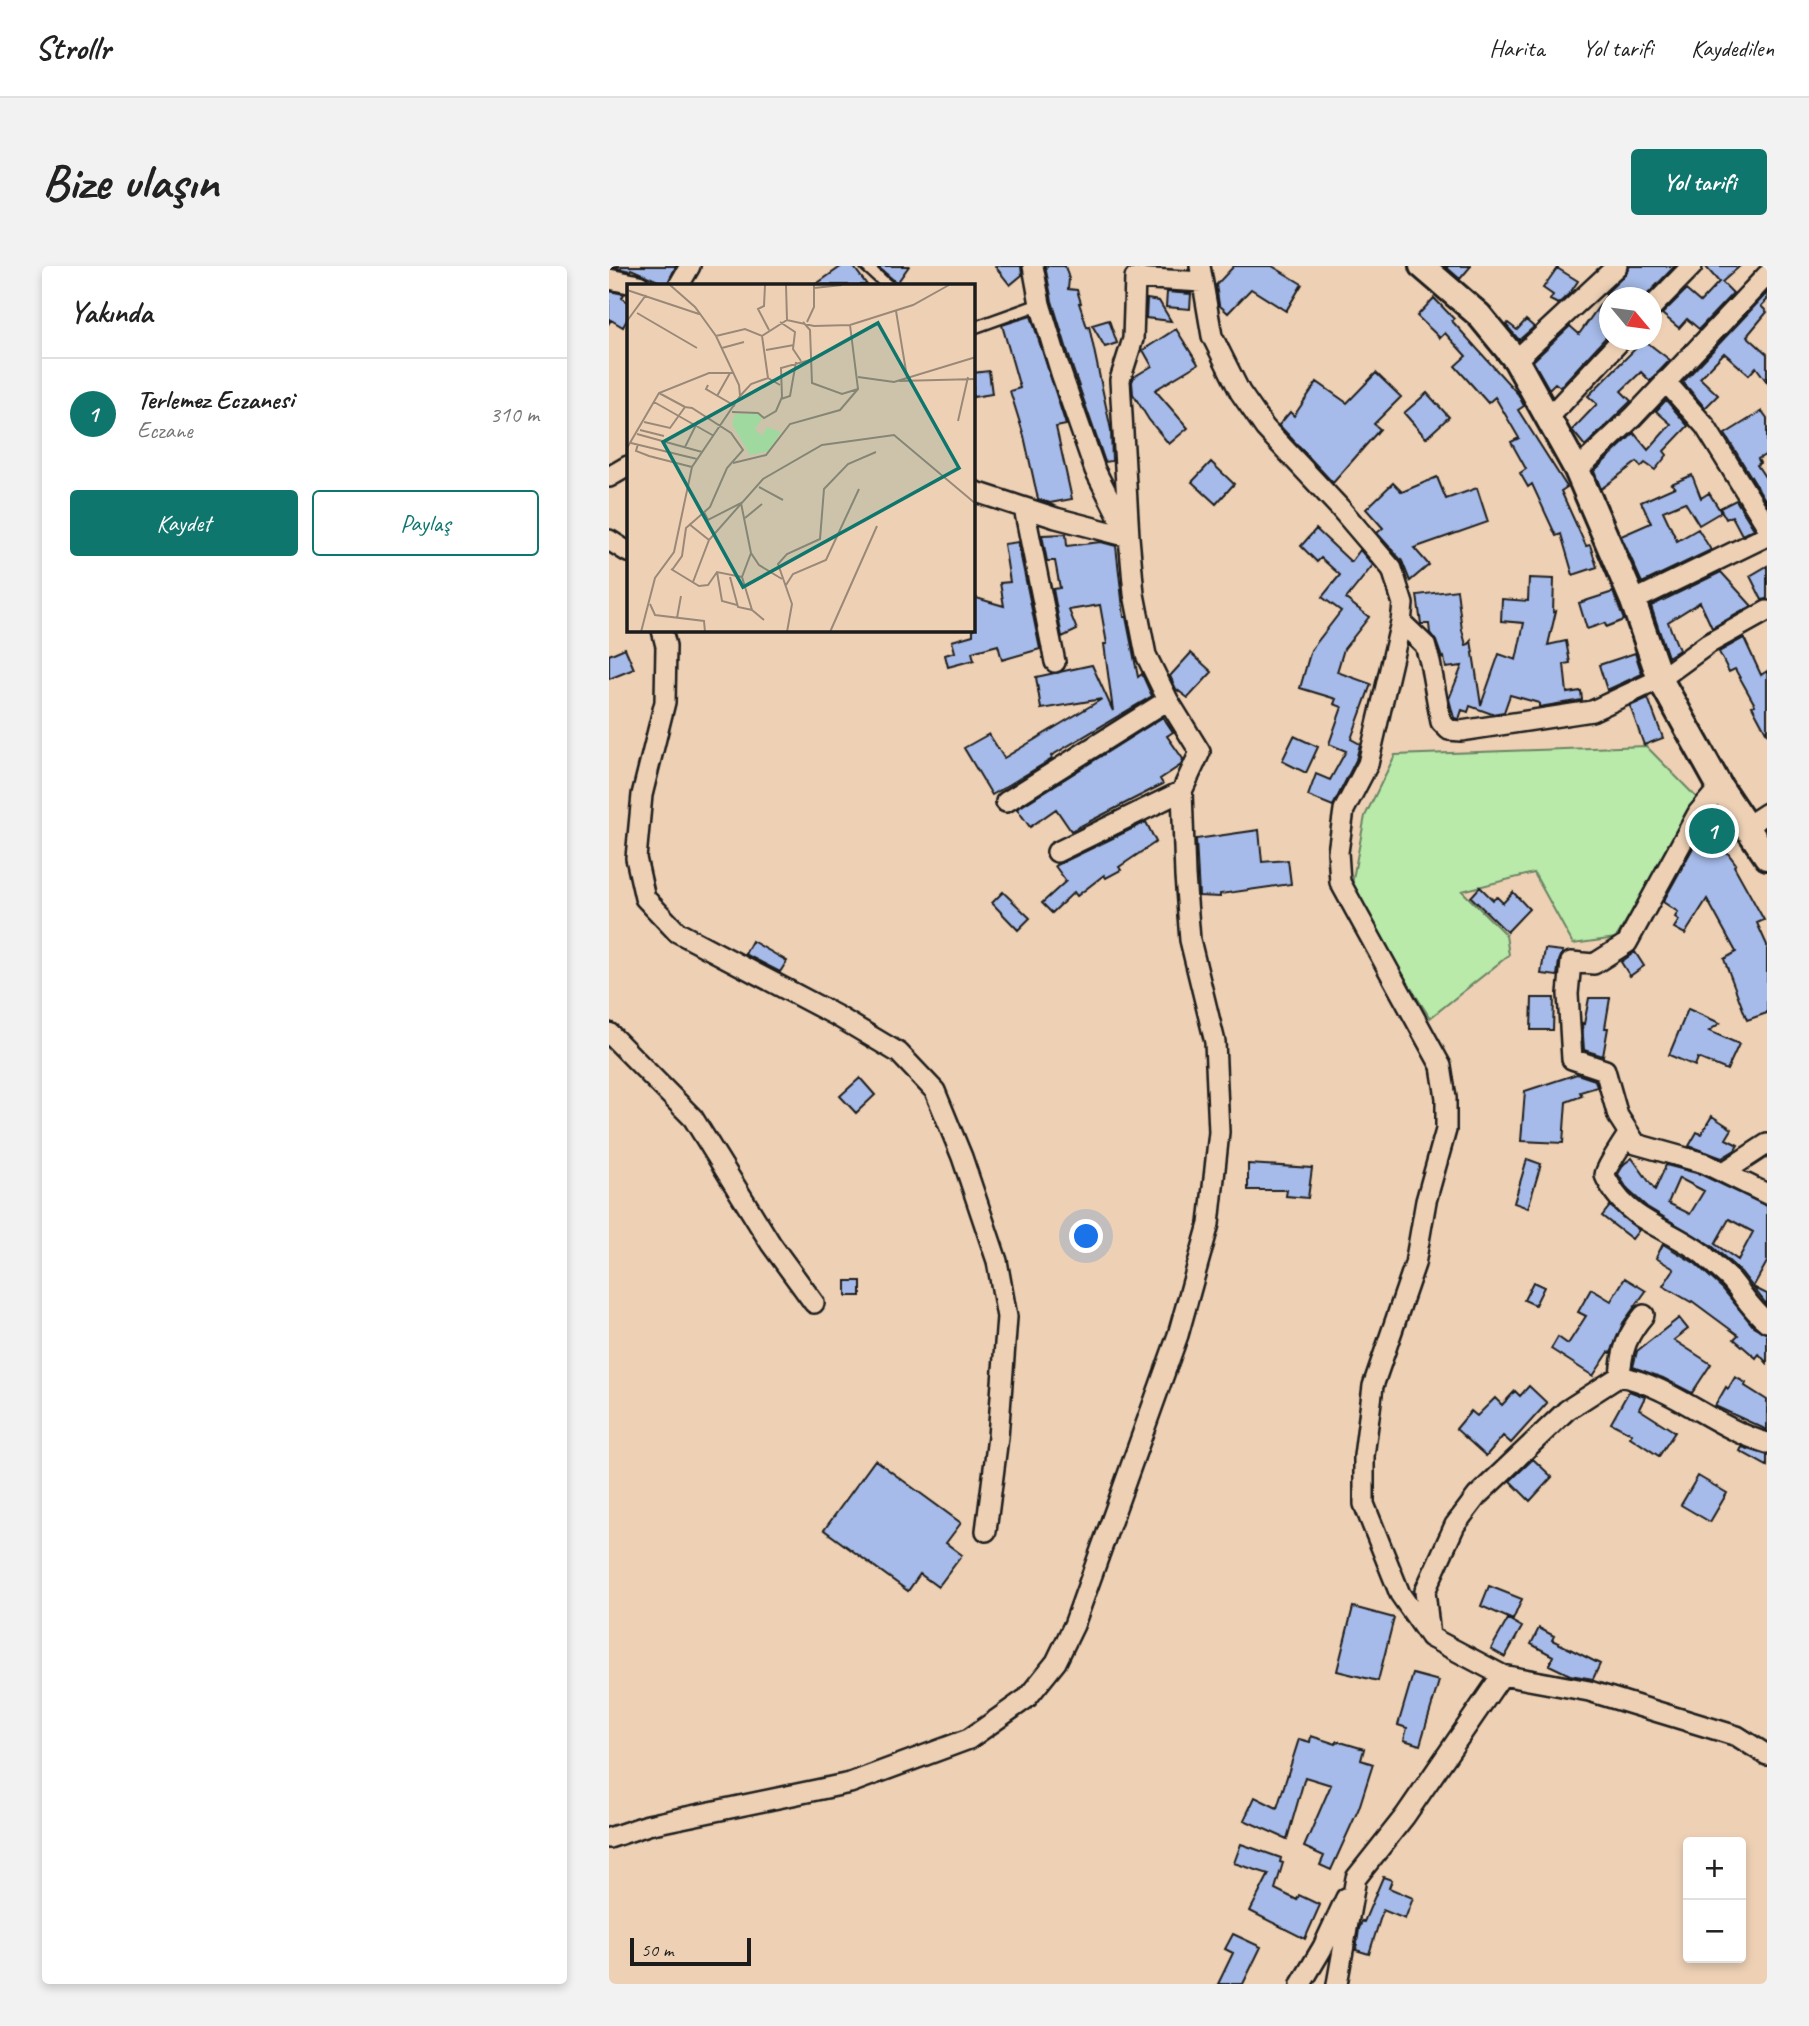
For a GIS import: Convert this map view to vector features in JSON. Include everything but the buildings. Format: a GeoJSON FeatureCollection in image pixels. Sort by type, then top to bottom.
{"type":"FeatureCollection","features":[{"type":"Feature","properties":{"kind":"street"},"geometry":{"type":"LineString","coordinates":[[680,284],[690,266]]}},
{"type":"Feature","properties":{"kind":"street"},"geometry":{"type":"LineString","coordinates":[[1033,266],[1040,304],[1094,470],[1129,537]]}},
{"type":"Feature","properties":{"kind":"street"},"geometry":{"type":"LineString","coordinates":[[1422,266],[1479,315],[1516,360],[1577,470],[1633,601],[1660,679],[1720,787],[1757,819],[1767,857]]}},
{"type":"Feature","properties":{"kind":"street"},"geometry":{"type":"LineString","coordinates":[[1516,360],[1616,266]]}},
{"type":"Feature","properties":{"kind":"street"},"geometry":{"type":"LineString","coordinates":[[1662,297],[1692,266]]}},
{"type":"Feature","properties":{"kind":"street"},"geometry":{"type":"LineString","coordinates":[[609,1838],[648,1825],[850,1783],[968,1739],[1027,1698],[1056,1662],[1074,1625],[1178,1335],[1209,1224],[1219,1132],[1215,1042],[1190,940],[1185,876],[1182,791],[1200,752],[1168,700],[1146,655],[1134,594],[1120,380],[1133,339],[1135,278],[1201,274],[1212,336],[1240,392],[1265,428],[1340,508],[1392,569],[1403,604],[1368,764],[1344,810],[1338,852],[1340,882],[1441,1066],[1446,1098],[1446,1130],[1426,1201],[1415,1264],[1373,1386],[1364,1456],[1364,1504],[1400,1594],[1430,1637],[1502,1675],[1589,1690],[1737,1736],[1767,1755]]}},
{"type":"Feature","properties":{"kind":"street"},"geometry":{"type":"LineString","coordinates":[[1577,470],[1633,417],[1767,275]]}},
{"type":"Feature","properties":{"kind":"street"},"geometry":{"type":"LineString","coordinates":[[609,279],[634,284]]}},
{"type":"Feature","properties":{"kind":"street"},"geometry":{"type":"LineString","coordinates":[[1549,417],[1612,350]]}},
{"type":"Feature","properties":{"kind":"street"},"geometry":{"type":"LineString","coordinates":[[1665,381],[1705,426],[1767,526]]}},
{"type":"Feature","properties":{"kind":"street"},"geometry":{"type":"LineString","coordinates":[[609,477],[627,467]]}},
{"type":"Feature","properties":{"kind":"street"},"geometry":{"type":"LineString","coordinates":[[975,492],[1129,537]]}},
{"type":"Feature","properties":{"kind":"street"},"geometry":{"type":"LineString","coordinates":[[1024,508],[1055,662]]}},
{"type":"Feature","properties":{"kind":"street"},"geometry":{"type":"LineString","coordinates":[[1633,601],[1767,536]]}},
{"type":"Feature","properties":{"kind":"street"},"geometry":{"type":"LineString","coordinates":[[609,540],[627,551]]}},
{"type":"Feature","properties":{"kind":"street"},"geometry":{"type":"LineString","coordinates":[[1401,622],[1425,645],[1441,722],[1449,730],[1461,731],[1584,713],[1660,679],[1708,644],[1767,611]]}},
{"type":"Feature","properties":{"kind":"street"},"geometry":{"type":"LineString","coordinates":[[662,632],[666,646],[665,702],[642,795],[636,858],[645,898],[677,932],[837,1016],[899,1053],[935,1091],[962,1157],[997,1261],[1007,1317],[986,1531]]}},
{"type":"Feature","properties":{"kind":"street"},"geometry":{"type":"LineString","coordinates":[[1006,802],[1168,700]]}},
{"type":"Feature","properties":{"kind":"street"},"geometry":{"type":"LineString","coordinates":[[1720,787],[1697,813],[1627,943],[1594,964],[1571,962],[1569,994],[1572,1059],[1605,1070],[1618,1116],[1636,1144],[1704,1163],[1767,1194]]}},
{"type":"Feature","properties":{"kind":"street"},"geometry":{"type":"LineString","coordinates":[[1056,852],[1182,791]]}},
{"type":"Feature","properties":{"kind":"street"},"geometry":{"type":"LineString","coordinates":[[609,1033],[693,1118],[771,1244],[814,1303]]}},
{"type":"Feature","properties":{"kind":"street"},"geometry":{"type":"LineString","coordinates":[[1629,1133],[1616,1157],[1607,1165],[1605,1176],[1617,1198],[1631,1212],[1700,1252],[1724,1273],[1748,1305],[1767,1322]]}},
{"type":"Feature","properties":{"kind":"street"},"geometry":{"type":"LineString","coordinates":[[1724,1172],[1767,1144]]}},
{"type":"Feature","properties":{"kind":"street"},"geometry":{"type":"LineString","coordinates":[[1620,1376],[1621,1360],[1629,1333],[1644,1315]]}},
{"type":"Feature","properties":{"kind":"street"},"geometry":{"type":"LineString","coordinates":[[1430,1637],[1425,1591],[1455,1525],[1477,1496],[1567,1410],[1620,1376],[1642,1381],[1745,1437],[1767,1443]]}},
{"type":"Feature","properties":{"kind":"street"},"geometry":{"type":"LineString","coordinates":[[1301,1984],[1323,1947],[1356,1878],[1405,1816],[1502,1675]]}},
{"type":"Feature","properties":{"kind":"street"},"geometry":{"type":"LineString","coordinates":[[1344,1982],[1356,1878]]}},
{"type":"Feature","properties":{"kind":"lane"},"geometry":{"type":"LineString","coordinates":[[866,266],[886,284]]}},
{"type":"Feature","properties":{"kind":"lane"},"geometry":{"type":"LineString","coordinates":[[975,327],[1040,304]]}},
{"type":"Feature","properties":{"kind":"green space"},"geometry":{"type":"Polygon","coordinates":[[[1646,746],[1698,799],[1616,938],[1573,944],[1534,873],[1462,891],[1506,935],[1509,955],[1430,1018],[1381,941],[1352,884],[1365,816],[1395,755],[1646,746]]]}},
{"type":"Feature","properties":{"kind":"place","name":"Terlemez Eczanesi"},"geometry":{"type":"Point","coordinates":[1712,831]}}]}
